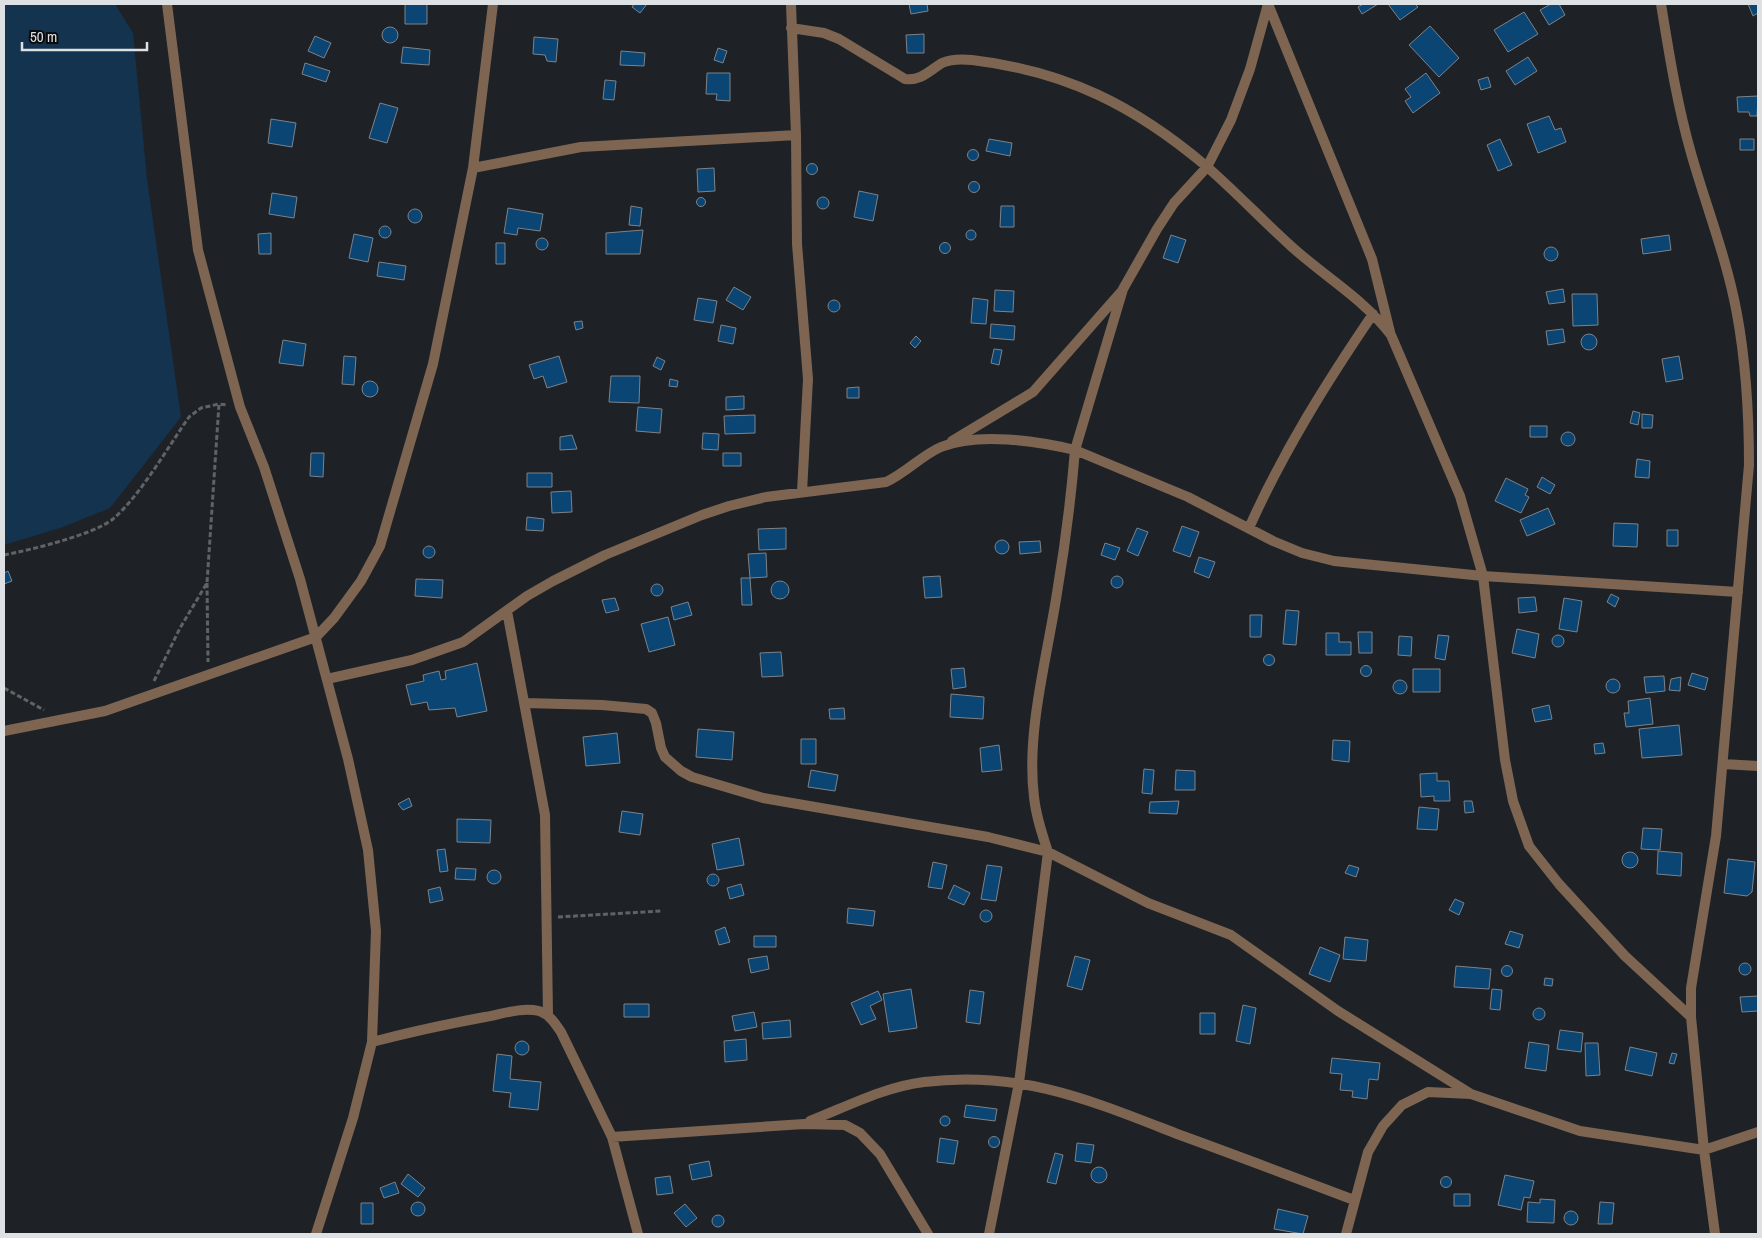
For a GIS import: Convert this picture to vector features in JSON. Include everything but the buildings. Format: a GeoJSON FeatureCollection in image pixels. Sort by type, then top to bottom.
{"type":"FeatureCollection","features":[{"type":"Feature","properties":{"kind":"street"},"geometry":{"type":"LineString","coordinates":[[167,4],[198,250],[240,407],[264,467],[316,638],[360,805],[368,850],[376,931],[372,1042],[353,1118],[316,1234]]}},
{"type":"Feature","properties":{"kind":"street"},"geometry":{"type":"LineString","coordinates":[[4,732],[105,711],[316,638],[334,618],[361,581],[380,546],[433,364],[473,168],[493,4]]}},
{"type":"Feature","properties":{"kind":"street"},"geometry":{"type":"LineString","coordinates":[[791,4],[796,135],[796,244],[808,379],[802,492]]}},
{"type":"Feature","properties":{"kind":"street"},"geometry":{"type":"LineString","coordinates":[[327,679],[439,652],[477,634],[507,611],[553,581],[605,555],[667,528],[729,506],[802,492],[886,482],[900,476],[942,447],[1033,392],[1123,290],[1166,216],[1187,187],[1207,167],[1231,120],[1250,69],[1268,4]]}},
{"type":"Feature","properties":{"kind":"street"},"geometry":{"type":"LineString","coordinates":[[1268,4],[1372,258],[1391,335],[1460,496],[1484,576],[1499,722],[1512,801],[1530,846],[1559,884],[1624,956],[1691,1017]]}},
{"type":"Feature","properties":{"kind":"street"},"geometry":{"type":"LineString","coordinates":[[1661,4],[1669,55],[1690,151],[1721,250],[1737,313],[1744,365],[1749,431],[1749,465],[1723,764],[1712,864],[1695,954],[1691,988],[1691,1017],[1704,1150],[1715,1234]]}},
{"type":"Feature","properties":{"kind":"street"},"geometry":{"type":"LineString","coordinates":[[791,28],[824,33],[905,80],[918,79],[943,63],[956,60],[1006,66],[1048,75],[1079,85],[1124,106],[1158,128],[1207,167],[1294,249],[1373,314],[1391,335]]}},
{"type":"Feature","properties":{"kind":"street"},"geometry":{"type":"LineString","coordinates":[[473,168],[581,147],[796,135]]}},
{"type":"Feature","properties":{"kind":"street"},"geometry":{"type":"LineString","coordinates":[[989,1234],[1019,1083],[1048,852],[1037,818],[1034,796],[1034,743],[1041,685],[1066,534],[1075,450],[1123,290]]}},
{"type":"Feature","properties":{"kind":"street"},"geometry":{"type":"LineString","coordinates":[[1249,528],[1284,454],[1342,359],[1373,314]]}},
{"type":"Feature","properties":{"kind":"street"},"geometry":{"type":"LineString","coordinates":[[942,447],[962,442],[1010,440],[1046,443],[1075,450],[1188,497],[1288,547],[1318,558],[1484,576],[1738,592]]}},
{"type":"Feature","properties":{"kind":"street"},"geometry":{"type":"LineString","coordinates":[[507,611],[545,815],[548,1016]]}},
{"type":"Feature","properties":{"kind":"street"},"geometry":{"type":"LineString","coordinates":[[524,703],[637,707],[652,713],[665,758],[680,771],[709,783],[763,798],[988,837],[1048,852],[1148,903],[1231,935],[1338,1011],[1471,1094],[1580,1131],[1704,1150],[1758,1132]]}},
{"type":"Feature","properties":{"kind":"street"},"geometry":{"type":"LineString","coordinates":[[1723,764],[1758,766]]}},
{"type":"Feature","properties":{"kind":"street"},"geometry":{"type":"LineString","coordinates":[[372,1042],[426,1028],[515,1011],[530,1010],[548,1016],[561,1032],[612,1138],[638,1234]]}},
{"type":"Feature","properties":{"kind":"street"},"geometry":{"type":"LineString","coordinates":[[804,1124],[872,1095],[897,1087],[960,1079],[1019,1083],[1059,1090],[1354,1200]]}},
{"type":"Feature","properties":{"kind":"street"},"geometry":{"type":"LineString","coordinates":[[1346,1234],[1368,1152],[1383,1126],[1402,1105],[1428,1092],[1471,1094]]}},
{"type":"Feature","properties":{"kind":"street"},"geometry":{"type":"LineString","coordinates":[[612,1138],[804,1124],[844,1124],[860,1132],[880,1154],[928,1234]]}},
{"type":"Feature","properties":{"kind":"path"},"geometry":{"type":"LineString","coordinates":[[4,555],[85,533],[111,520],[126,507],[189,417],[201,408],[219,404],[240,407]]}},
{"type":"Feature","properties":{"kind":"path"},"geometry":{"type":"LineString","coordinates":[[208,675],[207,582],[219,404]]}},
{"type":"Feature","properties":{"kind":"path"},"geometry":{"type":"LineString","coordinates":[[146,696],[180,628],[207,582]]}},
{"type":"Feature","properties":{"kind":"path"},"geometry":{"type":"LineString","coordinates":[[4,688],[64,721]]}},
{"type":"Feature","properties":{"kind":"path"},"geometry":{"type":"LineString","coordinates":[[546,893],[556,918],[661,911]]}},
{"type":"Feature","properties":{"kind":"shaded area"},"geometry":{"type":"Polygon","coordinates":[[[4,4],[115,4],[133,33],[147,179],[181,417],[110,508],[63,527],[4,545],[4,4]]]}}]}
